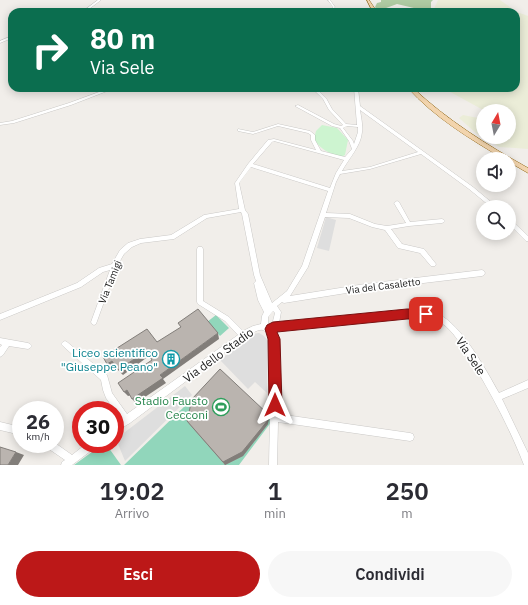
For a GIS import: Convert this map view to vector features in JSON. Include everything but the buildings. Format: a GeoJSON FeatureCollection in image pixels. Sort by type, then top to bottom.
{"type":"FeatureCollection","features":[{"type":"Feature","properties":{"kind":"main road"},"geometry":{"type":"LineString","coordinates":[[414,92],[424,102],[448,120],[497,152]]}},
{"type":"Feature","properties":{"kind":"main road"},"geometry":{"type":"LineString","coordinates":[[516,163],[528,170]]}},
{"type":"Feature","properties":{"kind":"street"},"geometry":{"type":"LineString","coordinates":[[89,8],[100,0]]}},
{"type":"Feature","properties":{"kind":"street"},"geometry":{"type":"LineString","coordinates":[[328,0],[334,7],[333,8]]}},
{"type":"Feature","properties":{"kind":"street"},"geometry":{"type":"LineString","coordinates":[[0,124],[13,122],[71,104],[102,92]]}},
{"type":"Feature","properties":{"kind":"street"},"geometry":{"type":"LineString","coordinates":[[318,92],[343,126],[354,149]]}},
{"type":"Feature","properties":{"kind":"street"},"geometry":{"type":"LineString","coordinates":[[273,465],[275,418],[274,343],[264,319],[284,299],[299,279],[308,262],[331,190],[338,173],[354,149],[359,136],[360,126],[356,92]]}},
{"type":"Feature","properties":{"kind":"street"},"geometry":{"type":"LineString","coordinates":[[297,106],[328,123],[343,126],[360,126]]}},
{"type":"Feature","properties":{"kind":"street"},"geometry":{"type":"LineString","coordinates":[[358,107],[486,200]]}},
{"type":"Feature","properties":{"kind":"street"},"geometry":{"type":"LineString","coordinates":[[239,130],[253,132],[278,125],[309,132],[313,135],[313,140],[319,152]]}},
{"type":"Feature","properties":{"kind":"street"},"geometry":{"type":"LineString","coordinates":[[269,328],[272,310],[257,275],[245,214],[242,210],[237,183],[270,141],[277,141],[346,159]]}},
{"type":"Feature","properties":{"kind":"street"},"geometry":{"type":"LineString","coordinates":[[338,173],[373,168],[421,153]]}},
{"type":"Feature","properties":{"kind":"street"},"geometry":{"type":"LineString","coordinates":[[250,166],[331,190]]}},
{"type":"Feature","properties":{"kind":"street"},"geometry":{"type":"LineString","coordinates":[[397,203],[409,224]]}},
{"type":"Feature","properties":{"kind":"street","name":"Via Tamigi"},"geometry":{"type":"LineString","coordinates":[[94,322],[114,266],[124,250],[134,242],[147,239],[172,237],[206,216],[242,210]]}},
{"type":"Feature","properties":{"kind":"street"},"geometry":{"type":"LineString","coordinates":[[323,215],[352,216],[374,226],[387,228],[442,221]]}},
{"type":"Feature","properties":{"kind":"street"},"geometry":{"type":"LineString","coordinates":[[387,228],[400,246],[422,251],[432,264]]}},
{"type":"Feature","properties":{"kind":"street"},"geometry":{"type":"LineString","coordinates":[[516,228],[528,239]]}},
{"type":"Feature","properties":{"kind":"street"},"geometry":{"type":"LineString","coordinates":[[200,248],[200,302],[227,319],[243,336]]}},
{"type":"Feature","properties":{"kind":"street"},"geometry":{"type":"LineString","coordinates":[[0,317],[79,285],[101,270],[114,266]]}},
{"type":"Feature","properties":{"kind":"street","name":"Via del Casaletto"},"geometry":{"type":"LineString","coordinates":[[264,294],[268,298],[274,300],[482,273]]}},
{"type":"Feature","properties":{"kind":"street"},"geometry":{"type":"LineString","coordinates":[[257,275],[256,280],[261,300],[272,310]]}},
{"type":"Feature","properties":{"kind":"street","name":"Via Sele"},"geometry":{"type":"LineString","coordinates":[[269,328],[407,314],[431,315],[447,324],[458,335],[498,397],[528,463]]}},
{"type":"Feature","properties":{"kind":"street","name":"Via dello Stadio"},"geometry":{"type":"LineString","coordinates":[[124,422],[255,328],[269,328]]}},
{"type":"Feature","properties":{"kind":"street"},"geometry":{"type":"LineString","coordinates":[[0,353],[4,342],[28,346]]}},
{"type":"Feature","properties":{"kind":"street"},"geometry":{"type":"LineString","coordinates":[[65,344],[104,378],[104,386],[108,394],[127,420]]}},
{"type":"Feature","properties":{"kind":"street"},"geometry":{"type":"LineString","coordinates":[[498,397],[528,384]]}},
{"type":"Feature","properties":{"kind":"street"},"geometry":{"type":"LineString","coordinates":[[275,418],[410,437]]}},
{"type":"Feature","properties":{"kind":"street"},"geometry":{"type":"LineString","coordinates":[[0,426],[12,429]]}},
{"type":"Feature","properties":{"kind":"street"},"geometry":{"type":"LineString","coordinates":[[58,453],[68,462],[80,453]]}},
{"type":"Feature","properties":{"kind":"green space"},"geometry":{"type":"Polygon","coordinates":[[[381,0],[433,0],[431,2],[431,8],[414,8],[397,4],[386,8],[376,8],[377,3],[381,2],[381,0]]]}},
{"type":"Feature","properties":{"kind":"green space"},"geometry":{"type":"Polygon","coordinates":[[[438,0],[500,0],[511,8],[434,8],[438,0]]]}},
{"type":"Feature","properties":{"kind":"green space"},"geometry":{"type":"Polygon","coordinates":[[[520,13],[528,16],[528,149],[499,147],[495,144],[516,144],[516,104],[476,104],[476,106],[450,92],[520,92],[520,13]]]}},
{"type":"Feature","properties":{"kind":"green space"},"geometry":{"type":"Polygon","coordinates":[[[463,115],[476,118],[476,133],[459,118],[463,115]]]}},
{"type":"Feature","properties":{"kind":"green space"},"geometry":{"type":"Polygon","coordinates":[[[322,125],[337,128],[348,140],[345,155],[341,157],[326,151],[317,143],[314,139],[316,131],[322,125]]]}},
{"type":"Feature","properties":{"kind":"green space"},"geometry":{"type":"Polygon","coordinates":[[[216,315],[229,328],[220,336],[207,322],[216,315]]]}},
{"type":"Feature","properties":{"kind":"green space","name":"Stadio Fausto Cecconi"},"geometry":{"type":"Polygon","coordinates":[[[221,371],[272,421],[239,465],[124,465],[221,371]]]}},
{"type":"Feature","properties":{"kind":"green space"},"geometry":{"type":"Polygon","coordinates":[[[91,453],[112,453],[121,465],[74,465],[91,453]]]}},
{"type":"Feature","properties":{"kind":"shaded area"},"geometry":{"type":"Polygon","coordinates":[[[326,217],[336,220],[329,251],[317,248],[326,217]]]}},
{"type":"Feature","properties":{"kind":"shaded area"},"geometry":{"type":"Polygon","coordinates":[[[259,333],[268,341],[267,393],[255,382],[248,389],[220,360],[252,334],[259,333]]]}},
{"type":"Feature","properties":{"kind":"shaded area"},"geometry":{"type":"Polygon","coordinates":[[[185,386],[192,395],[125,461],[122,453],[124,453],[124,433],[185,386]]]}},
{"type":"Feature","properties":{"kind":"place","name":"Liceo scientifico \"Giuseppe Peano\""},"geometry":{"type":"Point","coordinates":[171,359]}},
{"type":"Feature","properties":{"kind":"place","name":"Stadio Fausto Cecconi"},"geometry":{"type":"Point","coordinates":[221,407]}},
{"type":"Feature","properties":{"kind":"route"},"geometry":{"type":"LineString","coordinates":[[275,405],[274,339],[271,329],[417,313],[426,314]]}}]}
